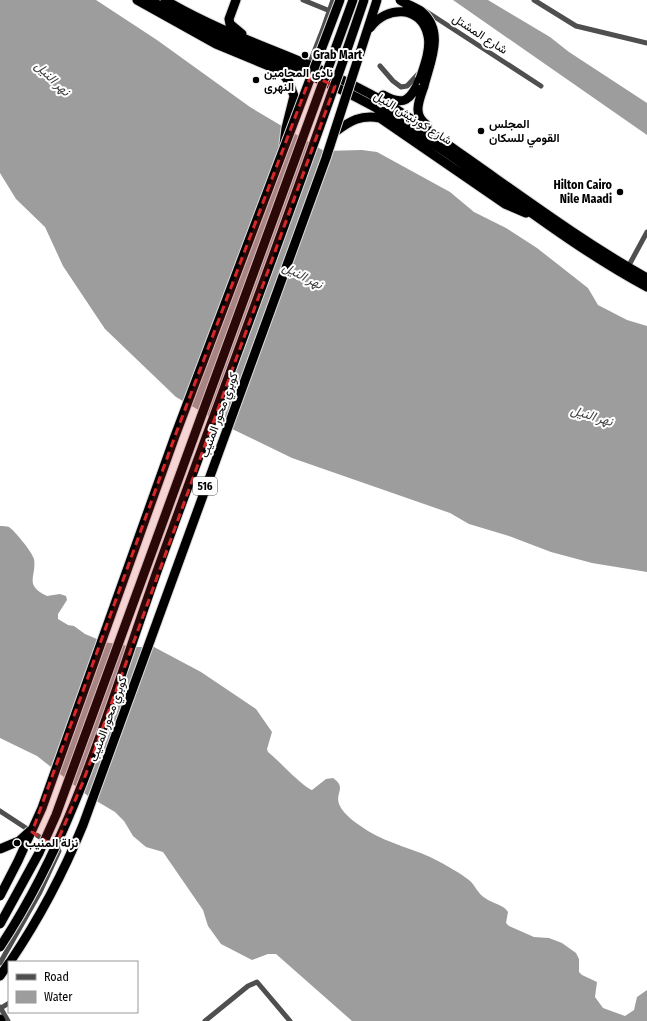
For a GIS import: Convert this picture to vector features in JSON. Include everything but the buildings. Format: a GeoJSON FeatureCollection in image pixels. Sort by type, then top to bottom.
{"type":"FeatureCollection","features":[{"type":"Feature","properties":{"kind":"highway"},"geometry":{"type":"LineString","coordinates":[[137,0],[181,26],[225,48],[275,67],[286,76],[294,96],[286,128],[284,144]]}},
{"type":"Feature","properties":{"kind":"highway","name":"شارع كورنيش النيل"},"geometry":{"type":"LineString","coordinates":[[150,0],[208,31],[328,83],[377,109],[434,144],[599,259],[647,287]]}},
{"type":"Feature","properties":{"kind":"highway","name":"شارع كورنيش النيل"},"geometry":{"type":"LineString","coordinates":[[165,0],[176,3],[202,20],[350,83],[382,100],[567,229],[647,278]]}},
{"type":"Feature","properties":{"kind":"highway"},"geometry":{"type":"LineString","coordinates":[[236,0],[229,19],[230,24],[256,44]]}},
{"type":"Feature","properties":{"kind":"highway"},"geometry":{"type":"LineString","coordinates":[[0,896],[35,824],[178,429],[284,144],[340,0]]}},
{"type":"Feature","properties":{"kind":"highway","name":"كوبري محور المنيب"},"geometry":{"type":"LineString","coordinates":[[0,924],[39,853],[56,816],[354,0]]}},
{"type":"Feature","properties":{"kind":"highway","name":"كوبري محور المنيب"},"geometry":{"type":"LineString","coordinates":[[0,947],[42,876],[84,782],[158,568],[322,124],[364,0]]}},
{"type":"Feature","properties":{"kind":"highway","name":"كوبري محور المنيب"},"geometry":{"type":"LineString","coordinates":[[10,961],[45,906],[83,825],[335,132],[377,0]]}},
{"type":"Feature","properties":{"kind":"highway"},"geometry":{"type":"LineString","coordinates":[[350,83],[369,88],[398,102],[411,96],[422,82],[434,49],[434,31],[429,20],[422,12],[400,0]]}},
{"type":"Feature","properties":{"kind":"highway"},"geometry":{"type":"LineString","coordinates":[[362,44],[370,28],[382,15],[399,11],[415,16],[427,30],[429,38],[418,115],[422,122],[444,138],[448,145]]}},
{"type":"Feature","properties":{"kind":"highway"},"geometry":{"type":"LineString","coordinates":[[335,132],[355,118],[363,116],[380,118],[512,208],[534,215]]}},
{"type":"Feature","properties":{"kind":"highway"},"geometry":{"type":"LineString","coordinates":[[0,849],[19,841],[35,824]]}},
{"type":"Feature","properties":{"kind":"highway","name":"كوبري محور المنيب"},"geometry":{"type":"LineString","coordinates":[[0,976],[8,964]]}},
{"type":"Feature","properties":{"kind":"street"},"geometry":{"type":"LineString","coordinates":[[303,0],[330,11]]}},
{"type":"Feature","properties":{"kind":"street"},"geometry":{"type":"LineString","coordinates":[[309,65],[333,0]]}},
{"type":"Feature","properties":{"kind":"street","name":"شارع المشتل"},"geometry":{"type":"LineString","coordinates":[[408,0],[541,86]]}},
{"type":"Feature","properties":{"kind":"street"},"geometry":{"type":"LineString","coordinates":[[534,0],[576,26],[647,43]]}},
{"type":"Feature","properties":{"kind":"street"},"geometry":{"type":"LineString","coordinates":[[380,66],[393,81],[401,87],[407,86],[416,77],[423,65],[429,48],[428,30],[420,16],[424,10]]}},
{"type":"Feature","properties":{"kind":"street"},"geometry":{"type":"LineString","coordinates":[[628,267],[647,232]]}},
{"type":"Feature","properties":{"kind":"street"},"geometry":{"type":"LineString","coordinates":[[0,811],[58,849],[59,852],[40,892],[0,963]]}},
{"type":"Feature","properties":{"kind":"street"},"geometry":{"type":"LineString","coordinates":[[205,1021],[254,982],[260,984],[290,1021]]}},
{"type":"Feature","properties":{"kind":"street"},"geometry":{"type":"LineString","coordinates":[[0,1007],[8,1021]]}},
{"type":"Feature","properties":{"kind":"highlighted area"},"geometry":{"type":"Polygon","coordinates":[[[311,75],[335,86],[83,782],[55,847],[32,832],[175,436],[311,75]]]}},
{"type":"Feature","properties":{"kind":"water","name":"نهر النيل"},"geometry":{"type":"Polygon","coordinates":[[[0,0],[96,0],[157,40],[250,107],[324,151],[362,150],[377,152],[450,192],[474,212],[506,228],[537,248],[588,288],[598,305],[627,320],[647,326],[647,572],[592,563],[551,552],[509,536],[469,524],[450,513],[292,458],[228,427],[176,397],[105,329],[63,266],[45,227],[16,199],[0,173],[0,0]]]}},
{"type":"Feature","properties":{"kind":"water"},"geometry":{"type":"Polygon","coordinates":[[[453,0],[488,0],[550,37],[569,52],[647,103],[647,135],[453,0]]]}},
{"type":"Feature","properties":{"kind":"water"},"geometry":{"type":"Polygon","coordinates":[[[0,526],[9,527],[12,529],[33,556],[33,584],[35,588],[47,596],[60,594],[66,596],[67,600],[58,614],[58,619],[68,625],[74,626],[85,634],[104,642],[135,647],[154,647],[201,672],[256,709],[272,732],[267,749],[268,752],[308,788],[312,790],[326,779],[333,778],[337,781],[340,787],[338,800],[341,808],[356,823],[376,836],[430,857],[463,875],[471,882],[478,892],[488,900],[506,909],[508,912],[506,923],[509,926],[534,937],[549,938],[562,943],[576,953],[579,959],[579,972],[597,982],[595,997],[603,1008],[625,1016],[634,1010],[637,997],[647,990],[647,1021],[352,1021],[276,954],[268,954],[252,960],[221,944],[208,926],[203,910],[163,852],[146,847],[133,836],[124,821],[115,812],[88,796],[37,756],[0,738],[0,526]]]}},
{"type":"Feature","properties":{"kind":"place","name":"Grab Mart"},"geometry":{"type":"Point","coordinates":[305,55]}},
{"type":"Feature","properties":{"kind":"place","name":"نادى المحامين النهرى"},"geometry":{"type":"Point","coordinates":[256,80]}},
{"type":"Feature","properties":{"kind":"place","name":"المجلس القومي للسكان"},"geometry":{"type":"Point","coordinates":[481,131]}},
{"type":"Feature","properties":{"kind":"place","name":"Hilton Cairo Nile Maadi"},"geometry":{"type":"Point","coordinates":[620,192]}},
{"type":"Feature","properties":{"kind":"place","name":"نزلة المنيب"},"geometry":{"type":"Point","coordinates":[17,843]}}]}
